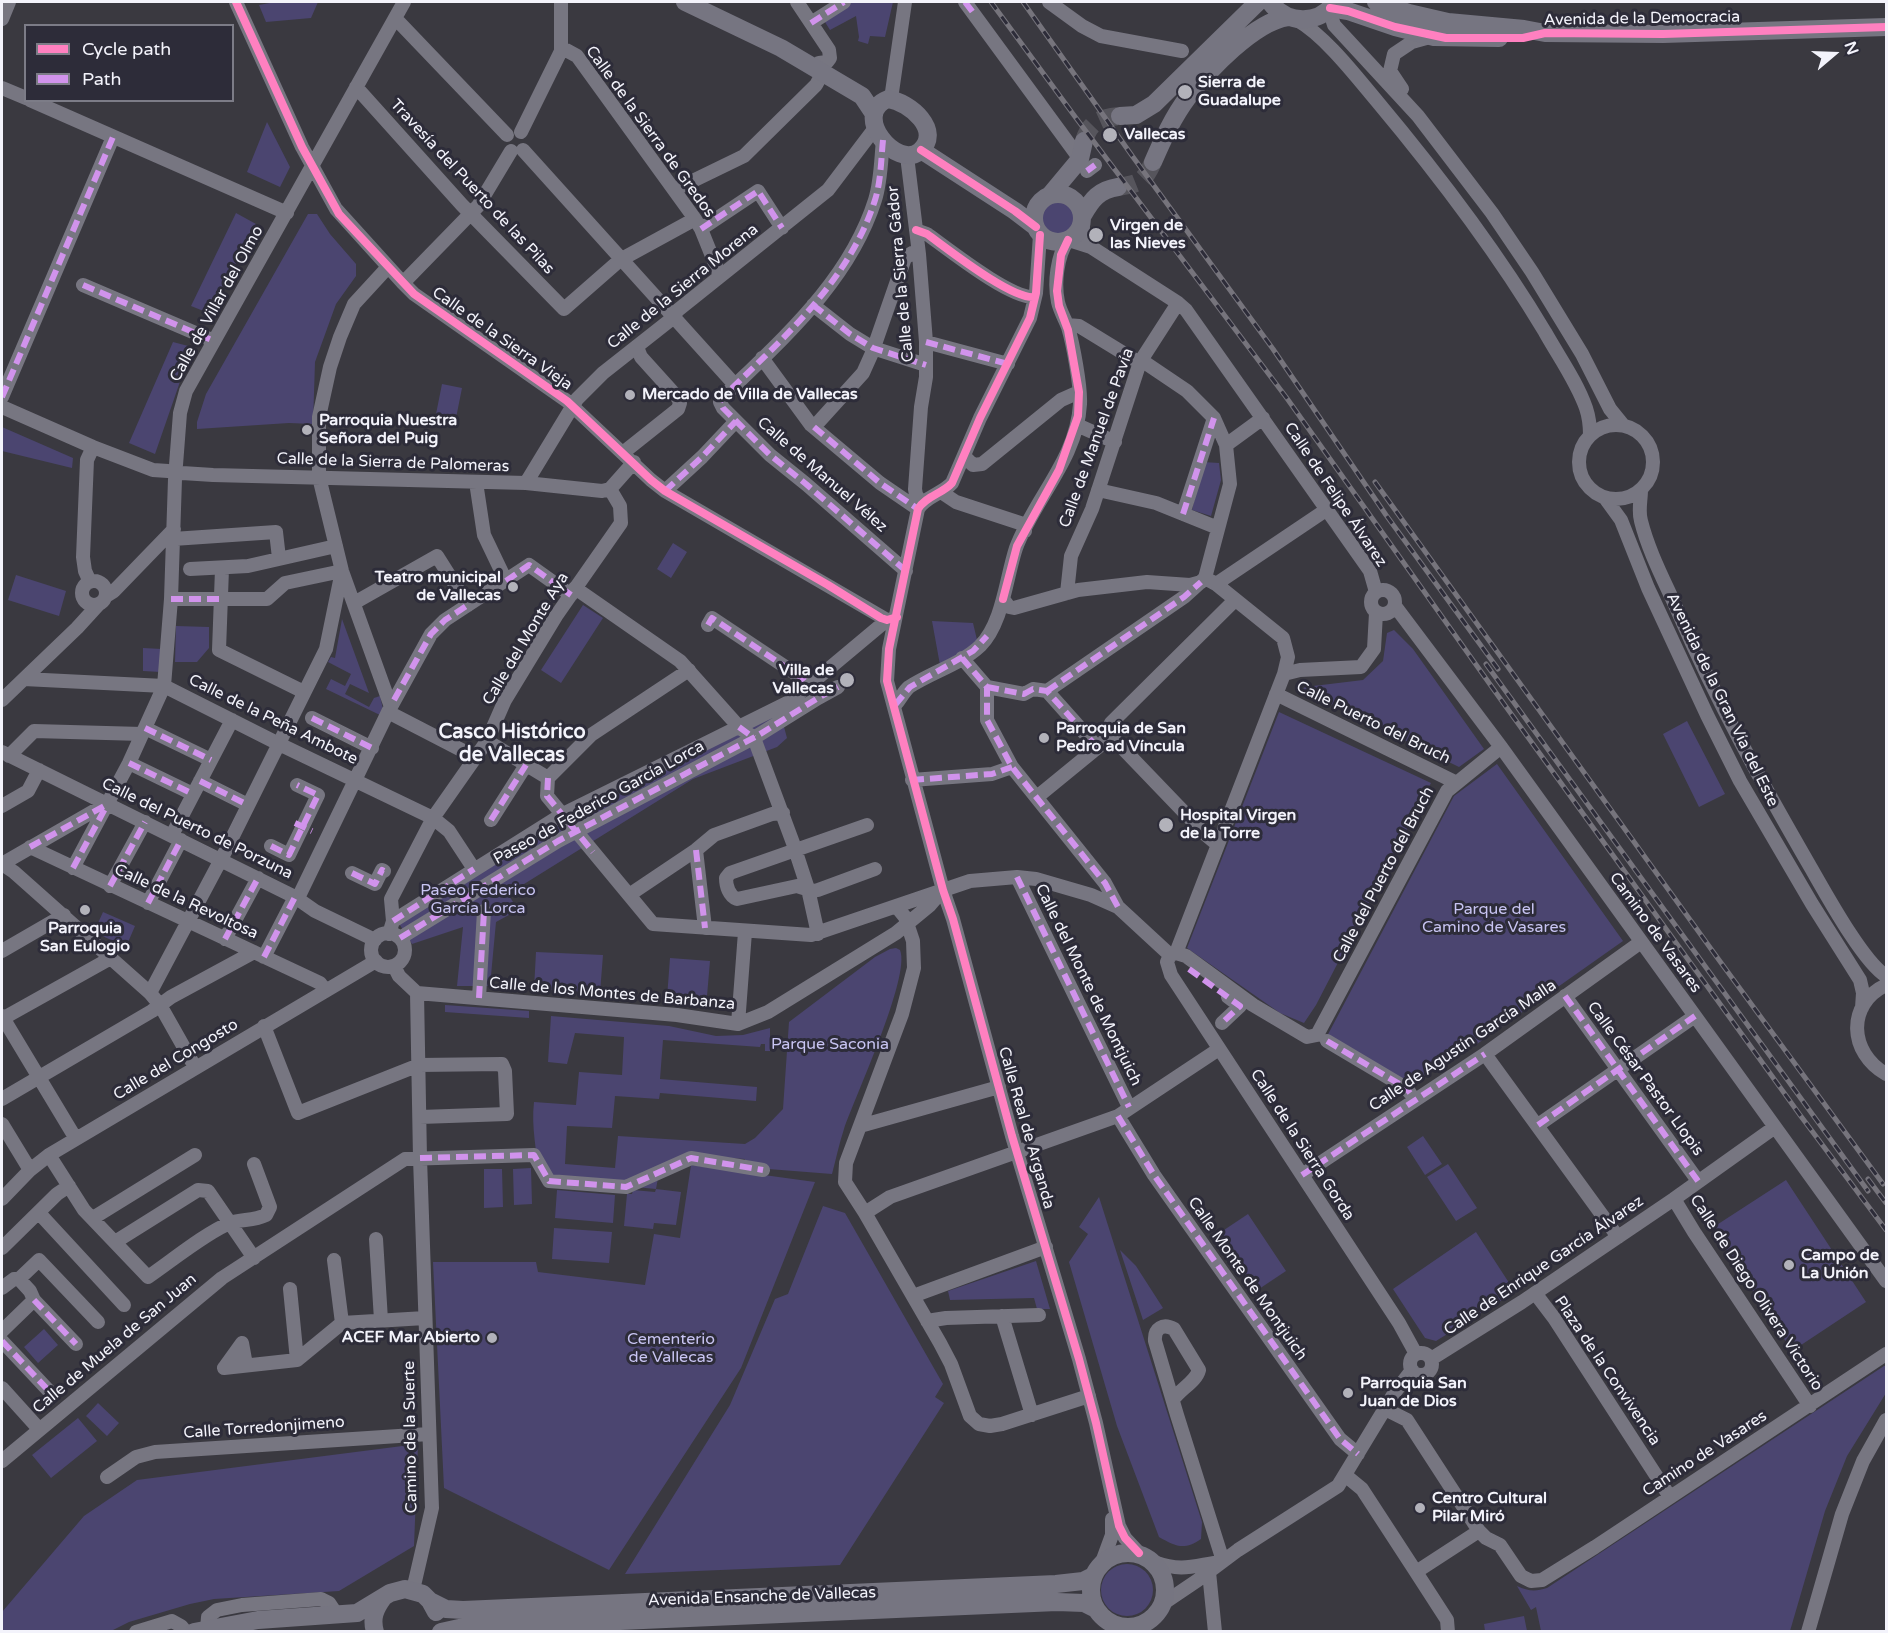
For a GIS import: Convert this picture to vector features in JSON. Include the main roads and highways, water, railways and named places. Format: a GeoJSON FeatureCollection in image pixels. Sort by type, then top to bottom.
{"type":"FeatureCollection","features":[{"type":"Feature","properties":{"kind":"main road"},"geometry":{"type":"LineString","coordinates":[[685,2],[820,68],[875,89],[890,99],[905,103],[921,118],[919,148]]}},
{"type":"Feature","properties":{"kind":"main road"},"geometry":{"type":"LineString","coordinates":[[1120,116],[1136,115],[1154,104],[1257,2]]}},
{"type":"Feature","properties":{"kind":"main road"},"geometry":{"type":"LineString","coordinates":[[1270,2],[1277,10],[1292,19]]}},
{"type":"Feature","properties":{"kind":"main road","name":"Avenida de la Democracia"},"geometry":{"type":"LineString","coordinates":[[1376,2],[1448,22],[1545,33],[1663,34],[1887,27]]}},
{"type":"Feature","properties":{"kind":"main road"},"geometry":{"type":"LineString","coordinates":[[1153,162],[1173,121],[1188,97],[1237,46],[1278,19],[1314,18],[1331,6]]}},
{"type":"Feature","properties":{"kind":"main road","name":"Avenida de la Democracia"},"geometry":{"type":"LineString","coordinates":[[1331,6],[1434,37],[1523,38],[1545,33]]}},
{"type":"Feature","properties":{"kind":"main road"},"geometry":{"type":"LineString","coordinates":[[820,68],[862,96],[877,128],[894,150],[940,149],[1014,197],[1025,201],[1064,194],[1077,202],[1083,219]]}},
{"type":"Feature","properties":{"kind":"main road"},"geometry":{"type":"LineString","coordinates":[[877,128],[876,107],[880,102],[890,99]]}},
{"type":"Feature","properties":{"kind":"main road"},"geometry":{"type":"LineString","coordinates":[[919,148],[990,194],[1053,242],[1069,240],[1076,235],[1094,197],[1103,190],[1118,187]]}},
{"type":"Feature","properties":{"kind":"main road"},"geometry":{"type":"LineString","coordinates":[[1038,231],[1034,215],[1037,205],[1087,159]]}},
{"type":"Feature","properties":{"kind":"main road"},"geometry":{"type":"LineString","coordinates":[[1118,1555],[1147,1558],[1164,1584],[1164,1596],[1155,1617],[1138,1625],[1118,1628],[1104,1618],[1096,1609],[1091,1593],[1097,1570],[1108,1558],[1118,1555]]}},
{"type":"Feature","properties":{"kind":"main road","name":"Avenida Ensanche de Vallecas"},"geometry":{"type":"LineString","coordinates":[[383,1598],[397,1590],[413,1590],[446,1609],[467,1609],[1056,1584],[1083,1581],[1097,1570]]}},
{"type":"Feature","properties":{"kind":"main road"},"geometry":{"type":"LineString","coordinates":[[200,1630],[274,1618],[357,1613],[383,1598]]}},
{"type":"Feature","properties":{"kind":"main road"},"geometry":{"type":"LineString","coordinates":[[375,1632],[373,1617],[376,1607],[383,1598]]}},
{"type":"Feature","properties":{"kind":"main road"},"geometry":{"type":"LineString","coordinates":[[430,1601],[436,1611],[435,1632]]}},
{"type":"Feature","properties":{"kind":"main road","name":"Avenida Ensanche de Vallecas"},"geometry":{"type":"LineString","coordinates":[[441,1632],[459,1628],[1057,1602],[1084,1603],[1096,1609]]}},
{"type":"Feature","properties":{"kind":"tunnel"},"geometry":{"type":"LineString","coordinates":[[1084,141],[1089,129],[1097,122],[1120,116]]}},
{"type":"Feature","properties":{"kind":"tunnel"},"geometry":{"type":"LineString","coordinates":[[1118,187],[1140,181],[1147,174],[1153,162]]}},
{"type":"Feature","properties":{"kind":"railway"},"geometry":{"type":"LineString","coordinates":[[991,2],[1286,397],[1800,1115],[1886,1230]]}},
{"type":"Feature","properties":{"kind":"railway"},"geometry":{"type":"LineString","coordinates":[[1023,2],[1273,349],[1386,515],[1498,669]]}},
{"type":"Feature","properties":{"kind":"railway"},"geometry":{"type":"LineString","coordinates":[[1375,482],[1883,1184]]}},
{"type":"Feature","properties":{"kind":"railway"},"geometry":{"type":"LineString","coordinates":[[1486,664],[1868,1191]]}},
{"type":"Feature","properties":{"kind":"railway"},"geometry":{"type":"LineString","coordinates":[[1868,1179],[1886,1203]]}},
{"type":"Feature","properties":{"kind":"place","name":"Sierra de Guadalupe"},"geometry":{"type":"Point","coordinates":[1185,92]}},
{"type":"Feature","properties":{"kind":"place","name":"Vallecas"},"geometry":{"type":"Point","coordinates":[1110,135]}},
{"type":"Feature","properties":{"kind":"place","name":"Virgen de las Nieves"},"geometry":{"type":"Point","coordinates":[1096,235]}},
{"type":"Feature","properties":{"kind":"place","name":"Mercado de Villa de Vallecas"},"geometry":{"type":"Point","coordinates":[630,395]}},
{"type":"Feature","properties":{"kind":"place","name":"Parroquia Nuestra Señora del Puig"},"geometry":{"type":"Point","coordinates":[307,430]}},
{"type":"Feature","properties":{"kind":"place","name":"Teatro municipal de Vallecas"},"geometry":{"type":"Point","coordinates":[513,587]}},
{"type":"Feature","properties":{"kind":"place","name":"Villa de Vallecas"},"geometry":{"type":"Point","coordinates":[847,680]}},
{"type":"Feature","properties":{"kind":"place","name":"Parroquia de San Pedro ad Víncula"},"geometry":{"type":"Point","coordinates":[1044,738]}},
{"type":"Feature","properties":{"kind":"place","name":"Hospital Virgen de la Torre"},"geometry":{"type":"Point","coordinates":[1166,825]}},
{"type":"Feature","properties":{"kind":"place","name":"Parroquia San Eulogio"},"geometry":{"type":"Point","coordinates":[85,910]}},
{"type":"Feature","properties":{"kind":"place","name":"Campo de La Unión"},"geometry":{"type":"Point","coordinates":[1789,1265]}},
{"type":"Feature","properties":{"kind":"place","name":"ACEF Mar Abierto"},"geometry":{"type":"Point","coordinates":[492,1338]}},
{"type":"Feature","properties":{"kind":"place","name":"Parroquia San Juan de Dios"},"geometry":{"type":"Point","coordinates":[1348,1393]}},
{"type":"Feature","properties":{"kind":"place","name":"Centro Cultural Pilar Miró"},"geometry":{"type":"Point","coordinates":[1420,1508]}},
{"type":"Feature","properties":{"kind":"district","name":"Casco Histórico de Vallecas"},"geometry":{"type":"Point","coordinates":[512,744]}},
{"type":"Feature","properties":{"kind":"park label","name":"Paseo Federico García Lorca"},"geometry":{"type":"Point","coordinates":[478,900]}},
{"type":"Feature","properties":{"kind":"park label","name":"Parque del Camino de Vasares"},"geometry":{"type":"Point","coordinates":[1494,919]}},
{"type":"Feature","properties":{"kind":"park label","name":"Parque Saconia"},"geometry":{"type":"Point","coordinates":[830,1045]}},
{"type":"Feature","properties":{"kind":"park label","name":"Cementerio de Vallecas"},"geometry":{"type":"Point","coordinates":[671,1349]}}]}
